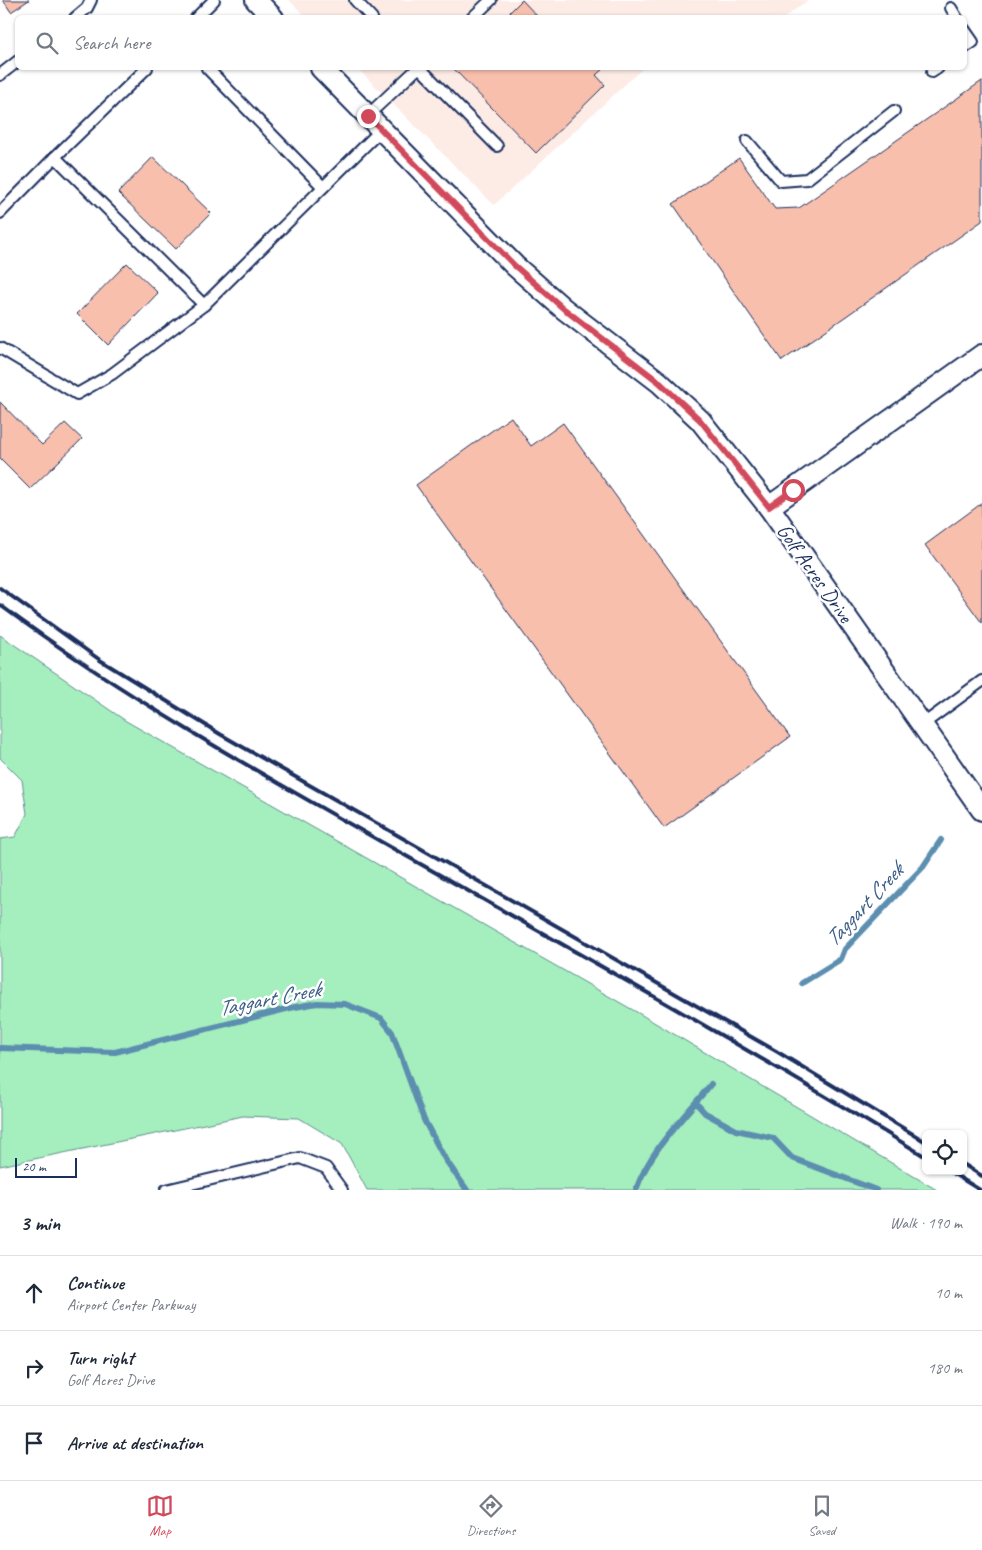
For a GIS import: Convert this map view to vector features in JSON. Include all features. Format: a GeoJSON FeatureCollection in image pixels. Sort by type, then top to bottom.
{"type":"FeatureCollection","features":[{"type":"Feature","properties":{"kind":"street"},"geometry":{"type":"LineString","coordinates":[[256,0],[270,15]]}},
{"type":"Feature","properties":{"kind":"street","name":"Golf Acres Drive"},"geometry":{"type":"LineString","coordinates":[[323,70],[515,266],[564,309],[659,382],[700,420],[769,507],[982,810]]}},
{"type":"Feature","properties":{"kind":"street"},"geometry":{"type":"LineString","coordinates":[[769,507],[982,355]]}},
{"type":"Feature","properties":{"kind":"lane"},"geometry":{"type":"LineString","coordinates":[[79,15],[87,8],[91,0]]}},
{"type":"Feature","properties":{"kind":"lane"},"geometry":{"type":"LineString","coordinates":[[199,15],[214,0]]}},
{"type":"Feature","properties":{"kind":"lane"},"geometry":{"type":"LineString","coordinates":[[355,0],[369,15]]}},
{"type":"Feature","properties":{"kind":"lane"},"geometry":{"type":"LineString","coordinates":[[475,15],[491,0]]}},
{"type":"Feature","properties":{"kind":"lane"},"geometry":{"type":"LineString","coordinates":[[967,33],[973,42],[967,46]]}},
{"type":"Feature","properties":{"kind":"lane"},"geometry":{"type":"LineString","coordinates":[[0,75],[15,64]]}},
{"type":"Feature","properties":{"kind":"lane"},"geometry":{"type":"LineString","coordinates":[[0,213],[145,70]]}},
{"type":"Feature","properties":{"kind":"lane"},"geometry":{"type":"LineString","coordinates":[[209,70],[323,187]]}},
{"type":"Feature","properties":{"kind":"lane"},"geometry":{"type":"LineString","coordinates":[[0,348],[77,394],[112,374],[204,305],[323,187],[417,70]]}},
{"type":"Feature","properties":{"kind":"lane"},"geometry":{"type":"LineString","coordinates":[[421,70],[497,146]]}},
{"type":"Feature","properties":{"kind":"lane"},"geometry":{"type":"LineString","coordinates":[[747,141],[781,181],[807,179],[894,111]]}},
{"type":"Feature","properties":{"kind":"lane"},"geometry":{"type":"LineString","coordinates":[[55,157],[204,305]]}},
{"type":"Feature","properties":{"kind":"lane"},"geometry":{"type":"LineString","coordinates":[[922,725],[982,681]]}},
{"type":"Feature","properties":{"kind":"lane"},"geometry":{"type":"LineString","coordinates":[[166,1190],[300,1158],[326,1168],[342,1190]]}},
{"type":"Feature","properties":{"kind":"shaded area"},"geometry":{"type":"Polygon","coordinates":[[[289,0],[808,0],[788,15],[304,15],[289,0]]]}},
{"type":"Feature","properties":{"kind":"shaded area"},"geometry":{"type":"Polygon","coordinates":[[[359,70],[641,70],[494,205],[359,70]]]}},
{"type":"Feature","properties":{"kind":"green space"},"geometry":{"type":"Polygon","coordinates":[[[0,635],[126,721],[640,1014],[937,1190],[367,1190],[342,1144],[299,1118],[243,1116],[0,1166],[0,839],[15,837],[27,814],[22,780],[0,758],[0,635]]]}},
{"type":"Feature","properties":{"kind":"building"},"geometry":{"type":"Polygon","coordinates":[[[3,0],[29,0],[11,12],[3,0]]]}},
{"type":"Feature","properties":{"kind":"building"},"geometry":{"type":"Polygon","coordinates":[[[522,0],[536,15],[507,15],[522,0]]]}},
{"type":"Feature","properties":{"kind":"building"},"geometry":{"type":"Polygon","coordinates":[[[455,70],[602,70],[596,75],[605,85],[536,153],[455,70]]]}},
{"type":"Feature","properties":{"kind":"building"},"geometry":{"type":"Polygon","coordinates":[[[982,81],[982,221],[782,361],[673,204],[739,158],[775,209],[799,208],[982,81]]]}},
{"type":"Feature","properties":{"kind":"building"},"geometry":{"type":"Polygon","coordinates":[[[153,157],[211,213],[176,249],[118,193],[153,157]]]}},
{"type":"Feature","properties":{"kind":"building"},"geometry":{"type":"Polygon","coordinates":[[[127,263],[158,293],[108,345],[77,314],[127,263]]]}},
{"type":"Feature","properties":{"kind":"building"},"geometry":{"type":"Polygon","coordinates":[[[0,402],[42,445],[65,423],[82,439],[30,489],[0,459],[0,402]]]}},
{"type":"Feature","properties":{"kind":"building"},"geometry":{"type":"Polygon","coordinates":[[[511,417],[531,446],[563,423],[790,737],[664,828],[416,485],[511,417]]]}},
{"type":"Feature","properties":{"kind":"building"},"geometry":{"type":"Polygon","coordinates":[[[982,503],[982,623],[925,545],[982,503]]]}},
{"type":"Feature","properties":{"kind":"waterway","name":"Taggart Creek"},"geometry":{"type":"LineString","coordinates":[[802,983],[841,959],[845,949],[923,867],[941,840]]}},
{"type":"Feature","properties":{"kind":"waterway","name":"Taggart Creek"},"geometry":{"type":"LineString","coordinates":[[0,1048],[115,1052],[290,1008],[317,1003],[345,1004],[381,1018],[392,1032],[424,1120],[445,1159],[467,1190]]}},
{"type":"Feature","properties":{"kind":"waterway","name":"Taggart Creek"},"geometry":{"type":"LineString","coordinates":[[636,1190],[642,1175],[659,1147],[711,1084]]}},
{"type":"Feature","properties":{"kind":"waterway"},"geometry":{"type":"LineString","coordinates":[[696,1103],[705,1113],[736,1130],[773,1138],[792,1158],[876,1190]]}},
{"type":"Feature","properties":{"kind":"railway"},"geometry":{"type":"LineString","coordinates":[[0,588],[100,660],[220,734],[776,1051],[922,1140]]}},
{"type":"Feature","properties":{"kind":"railway"},"geometry":{"type":"LineString","coordinates":[[0,605],[102,676],[208,742],[315,805],[676,1009],[922,1155]]}},
{"type":"Feature","properties":{"kind":"railway"},"geometry":{"type":"LineString","coordinates":[[967,1167],[982,1176]]}},
{"type":"Feature","properties":{"kind":"railway"},"geometry":{"type":"LineString","coordinates":[[956,1175],[980,1190]]}},
{"type":"Feature","properties":{"kind":"route"},"geometry":{"type":"LineString","coordinates":[[368,116],[455,207],[515,266],[564,309],[659,382],[700,420],[769,507],[793,490]]}}]}
